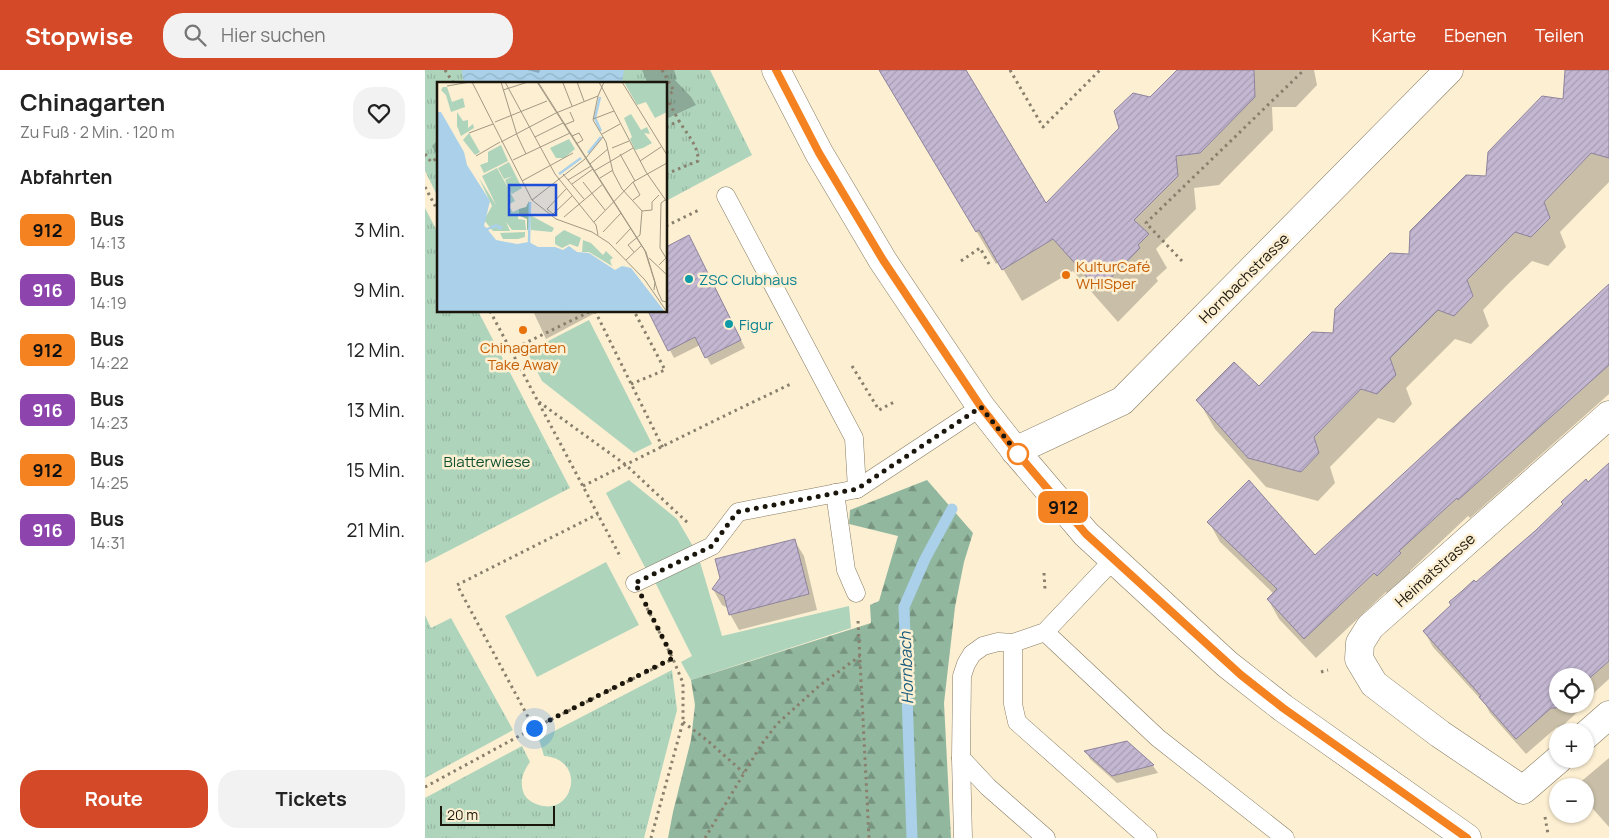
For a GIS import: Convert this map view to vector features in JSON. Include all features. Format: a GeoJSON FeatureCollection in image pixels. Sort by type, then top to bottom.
{"type":"FeatureCollection","features":[{"type":"Feature","properties":{"kind":"street"},"geometry":{"type":"LineString","coordinates":[[776,70],[819,153],[883,260],[981,407],[1015,451],[1086,534],[1227,664],[1467,838]]}},
{"type":"Feature","properties":{"kind":"street","name":"Hornbachstrasse"},"geometry":{"type":"LineString","coordinates":[[1015,451],[1122,401],[1449,70]]}},
{"type":"Feature","properties":{"kind":"street","name":"Heimatstrasse"},"geometry":{"type":"LineString","coordinates":[[1549,768],[1523,790],[1440,734],[1374,684],[1359,659],[1360,643],[1369,627],[1609,415]]}},
{"type":"Feature","properties":{"kind":"street"},"geometry":{"type":"LineString","coordinates":[[1594,728],[1609,714]]}},
{"type":"Feature","properties":{"kind":"lane"},"geometry":{"type":"LineString","coordinates":[[726,196],[854,438],[857,489]]}},
{"type":"Feature","properties":{"kind":"lane"},"geometry":{"type":"LineString","coordinates":[[635,583],[712,546],[737,512],[857,489],[981,407]]}},
{"type":"Feature","properties":{"kind":"lane"},"geometry":{"type":"LineString","coordinates":[[835,493],[846,570],[856,593]]}},
{"type":"Feature","properties":{"kind":"lane"},"geometry":{"type":"LineString","coordinates":[[963,838],[961,758],[962,676],[966,664],[972,654],[983,646],[997,642],[1013,642],[1045,632],[1114,559]]}},
{"type":"Feature","properties":{"kind":"lane"},"geometry":{"type":"LineString","coordinates":[[1045,632],[1158,738],[1285,838]]}},
{"type":"Feature","properties":{"kind":"lane"},"geometry":{"type":"LineString","coordinates":[[1013,642],[1013,704],[1017,722],[1148,838]]}},
{"type":"Feature","properties":{"kind":"lane"},"geometry":{"type":"LineString","coordinates":[[961,758],[988,787],[1046,838]]}},
{"type":"Feature","properties":{"kind":"path"},"geometry":{"type":"LineString","coordinates":[[445,70],[453,82]]}},
{"type":"Feature","properties":{"kind":"path"},"geometry":{"type":"LineString","coordinates":[[662,70],[673,91],[667,95]]}},
{"type":"Feature","properties":{"kind":"path"},"geometry":{"type":"LineString","coordinates":[[1010,70],[1043,127],[1100,70]]}},
{"type":"Feature","properties":{"kind":"path"},"geometry":{"type":"LineString","coordinates":[[1182,260],[1146,223],[1304,70]]}},
{"type":"Feature","properties":{"kind":"path"},"geometry":{"type":"LineString","coordinates":[[667,98],[694,145],[698,156],[698,161],[667,174]]}},
{"type":"Feature","properties":{"kind":"path"},"geometry":{"type":"LineString","coordinates":[[667,127],[679,121]]}},
{"type":"Feature","properties":{"kind":"path"},"geometry":{"type":"LineString","coordinates":[[425,154],[431,162],[437,158]]}},
{"type":"Feature","properties":{"kind":"path"},"geometry":{"type":"LineString","coordinates":[[425,187],[437,209]]}},
{"type":"Feature","properties":{"kind":"path"},"geometry":{"type":"LineString","coordinates":[[667,226],[726,196]]}},
{"type":"Feature","properties":{"kind":"path"},"geometry":{"type":"LineString","coordinates":[[961,260],[980,248],[989,264]]}},
{"type":"Feature","properties":{"kind":"path"},"geometry":{"type":"LineString","coordinates":[[492,312],[635,583],[673,658],[683,683],[683,722],[651,838]]}},
{"type":"Feature","properties":{"kind":"path"},"geometry":{"type":"LineString","coordinates":[[511,350],[591,312]]}},
{"type":"Feature","properties":{"kind":"path"},"geometry":{"type":"LineString","coordinates":[[594,312],[663,448]]}},
{"type":"Feature","properties":{"kind":"path"},"geometry":{"type":"LineString","coordinates":[[631,384],[665,370],[635,312]]}},
{"type":"Feature","properties":{"kind":"path"},"geometry":{"type":"LineString","coordinates":[[852,366],[879,410],[896,401]]}},
{"type":"Feature","properties":{"kind":"path"},"geometry":{"type":"LineString","coordinates":[[583,486],[663,448],[708,423],[796,382]]}},
{"type":"Feature","properties":{"kind":"path"},"geometry":{"type":"LineString","coordinates":[[538,402],[626,465],[712,546]]}},
{"type":"Feature","properties":{"kind":"path"},"geometry":{"type":"LineString","coordinates":[[534,728],[457,585],[598,514]]}},
{"type":"Feature","properties":{"kind":"path"},"geometry":{"type":"LineString","coordinates":[[856,593],[861,656],[869,838]]}},
{"type":"Feature","properties":{"kind":"path"},"geometry":{"type":"LineString","coordinates":[[705,838],[761,745],[777,724],[819,686],[861,656]]}},
{"type":"Feature","properties":{"kind":"path"},"geometry":{"type":"LineString","coordinates":[[425,787],[534,728],[673,658]]}},
{"type":"Feature","properties":{"kind":"path"},"geometry":{"type":"LineString","coordinates":[[683,722],[744,773]]}},
{"type":"Feature","properties":{"kind":"green space"},"geometry":{"type":"Polygon","coordinates":[[[425,70],[710,70],[752,155],[667,200],[667,82],[437,82],[437,195],[425,171],[425,70]]]}},
{"type":"Feature","properties":{"kind":"green space","name":"Blatterwiese"},"geometry":{"type":"Polygon","coordinates":[[[425,208],[437,231],[437,312],[479,312],[570,488],[425,563],[425,208]]]}},
{"type":"Feature","properties":{"kind":"green space"},"geometry":{"type":"Polygon","coordinates":[[[589,320],[652,444],[634,453],[542,381],[527,352],[589,320]]]}},
{"type":"Feature","properties":{"kind":"green space"},"geometry":{"type":"Polygon","coordinates":[[[629,480],[677,519],[694,548],[647,571],[606,493],[629,480]]]}},
{"type":"Feature","properties":{"kind":"green space"},"geometry":{"type":"Polygon","coordinates":[[[927,480],[973,533],[964,562],[955,607],[944,703],[951,838],[668,838],[691,740],[695,705],[691,680],[871,623],[870,605],[879,601],[898,536],[849,524],[850,510],[927,480]]]}},
{"type":"Feature","properties":{"kind":"green space"},"geometry":{"type":"Polygon","coordinates":[[[606,562],[639,625],[537,677],[505,616],[606,562]]]}},
{"type":"Feature","properties":{"kind":"green space"},"geometry":{"type":"Polygon","coordinates":[[[700,562],[722,636],[849,606],[851,628],[691,680],[681,662],[692,656],[655,582],[700,562]]]}},
{"type":"Feature","properties":{"kind":"green space"},"geometry":{"type":"Polygon","coordinates":[[[425,615],[431,628],[451,618],[513,730],[425,778],[425,615]]]}},
{"type":"Feature","properties":{"kind":"green space"},"geometry":{"type":"Polygon","coordinates":[[[672,670],[677,710],[644,838],[425,838],[425,798],[522,746],[530,762],[522,781],[525,796],[530,801],[539,805],[551,806],[561,802],[571,786],[571,776],[566,766],[558,759],[544,756],[539,739],[672,670]]]}},
{"type":"Feature","properties":{"kind":"water"},"geometry":{"type":"Polygon","coordinates":[[[462,70],[624,70],[622,82],[465,82],[462,70]]]}},
{"type":"Feature","properties":{"kind":"building"},"geometry":{"type":"Polygon","coordinates":[[[879,70],[966,70],[1046,203],[1119,128],[1114,111],[1133,93],[1150,97],[1177,70],[1254,70],[1255,97],[1200,153],[1176,156],[1178,176],[1134,220],[1149,234],[1138,245],[1140,248],[1099,290],[1053,239],[1002,270],[979,230],[976,232],[879,70]]]}},
{"type":"Feature","properties":{"kind":"building"},"geometry":{"type":"Polygon","coordinates":[[[1565,70],[1609,70],[1609,158],[1591,153],[1544,202],[1550,218],[1531,237],[1515,232],[1467,280],[1473,296],[1454,316],[1438,310],[1390,358],[1396,375],[1377,394],[1361,389],[1314,437],[1319,453],[1301,472],[1248,458],[1196,400],[1234,362],[1259,386],[1312,332],[1333,333],[1335,309],[1390,253],[1409,254],[1410,231],[1466,175],[1486,176],[1488,152],[1542,96],[1563,99],[1565,70]]]}},
{"type":"Feature","properties":{"kind":"building","name":"ZSC Clubhaus"},"geometry":{"type":"Polygon","coordinates":[[[689,235],[741,340],[705,358],[695,337],[668,351],[648,312],[667,312],[667,246],[689,235]]]}},
{"type":"Feature","properties":{"kind":"building"},"geometry":{"type":"Polygon","coordinates":[[[1609,284],[1609,365],[1458,500],[1457,498],[1399,551],[1401,553],[1377,576],[1374,573],[1304,639],[1267,599],[1277,589],[1207,522],[1249,480],[1315,555],[1609,284]]]}},
{"type":"Feature","properties":{"kind":"building"},"geometry":{"type":"Polygon","coordinates":[[[1609,463],[1609,661],[1594,674],[1594,668],[1549,668],[1549,710],[1516,739],[1479,697],[1481,696],[1423,631],[1451,605],[1449,602],[1474,580],[1476,582],[1535,531],[1563,504],[1561,502],[1586,479],[1588,482],[1609,463]]]}},
{"type":"Feature","properties":{"kind":"building"},"geometry":{"type":"Polygon","coordinates":[[[795,539],[809,594],[729,615],[724,596],[712,589],[720,578],[715,559],[795,539]]]}},
{"type":"Feature","properties":{"kind":"building"},"geometry":{"type":"Polygon","coordinates":[[[1127,741],[1154,765],[1112,776],[1084,751],[1127,741]]]}},
{"type":"Feature","properties":{"kind":"waterway","name":"Hornbach"},"geometry":{"type":"LineString","coordinates":[[912,838],[904,607],[925,559],[952,509]]}},
{"type":"Feature","properties":{"kind":"bus line","name":"912"},"geometry":{"type":"LineString","coordinates":[[776,70],[819,153],[883,260],[981,407],[1086,534],[1227,664],[1283,708],[1467,838]]}},
{"type":"Feature","properties":{"kind":"place","name":"KulturCafé WHISper"},"geometry":{"type":"Point","coordinates":[1066,275]}},
{"type":"Feature","properties":{"kind":"place","name":"ZSC Clubhaus"},"geometry":{"type":"Point","coordinates":[689,279]}},
{"type":"Feature","properties":{"kind":"place","name":"Figur"},"geometry":{"type":"Point","coordinates":[729,324]}},
{"type":"Feature","properties":{"kind":"place","name":"Chinagarten Take Away"},"geometry":{"type":"Point","coordinates":[523,330]}},
{"type":"Feature","properties":{"kind":"route"},"geometry":{"type":"LineString","coordinates":[[534,728],[673,658],[635,583],[712,546],[737,512],[857,489],[981,407],[1018,454]]}}]}
